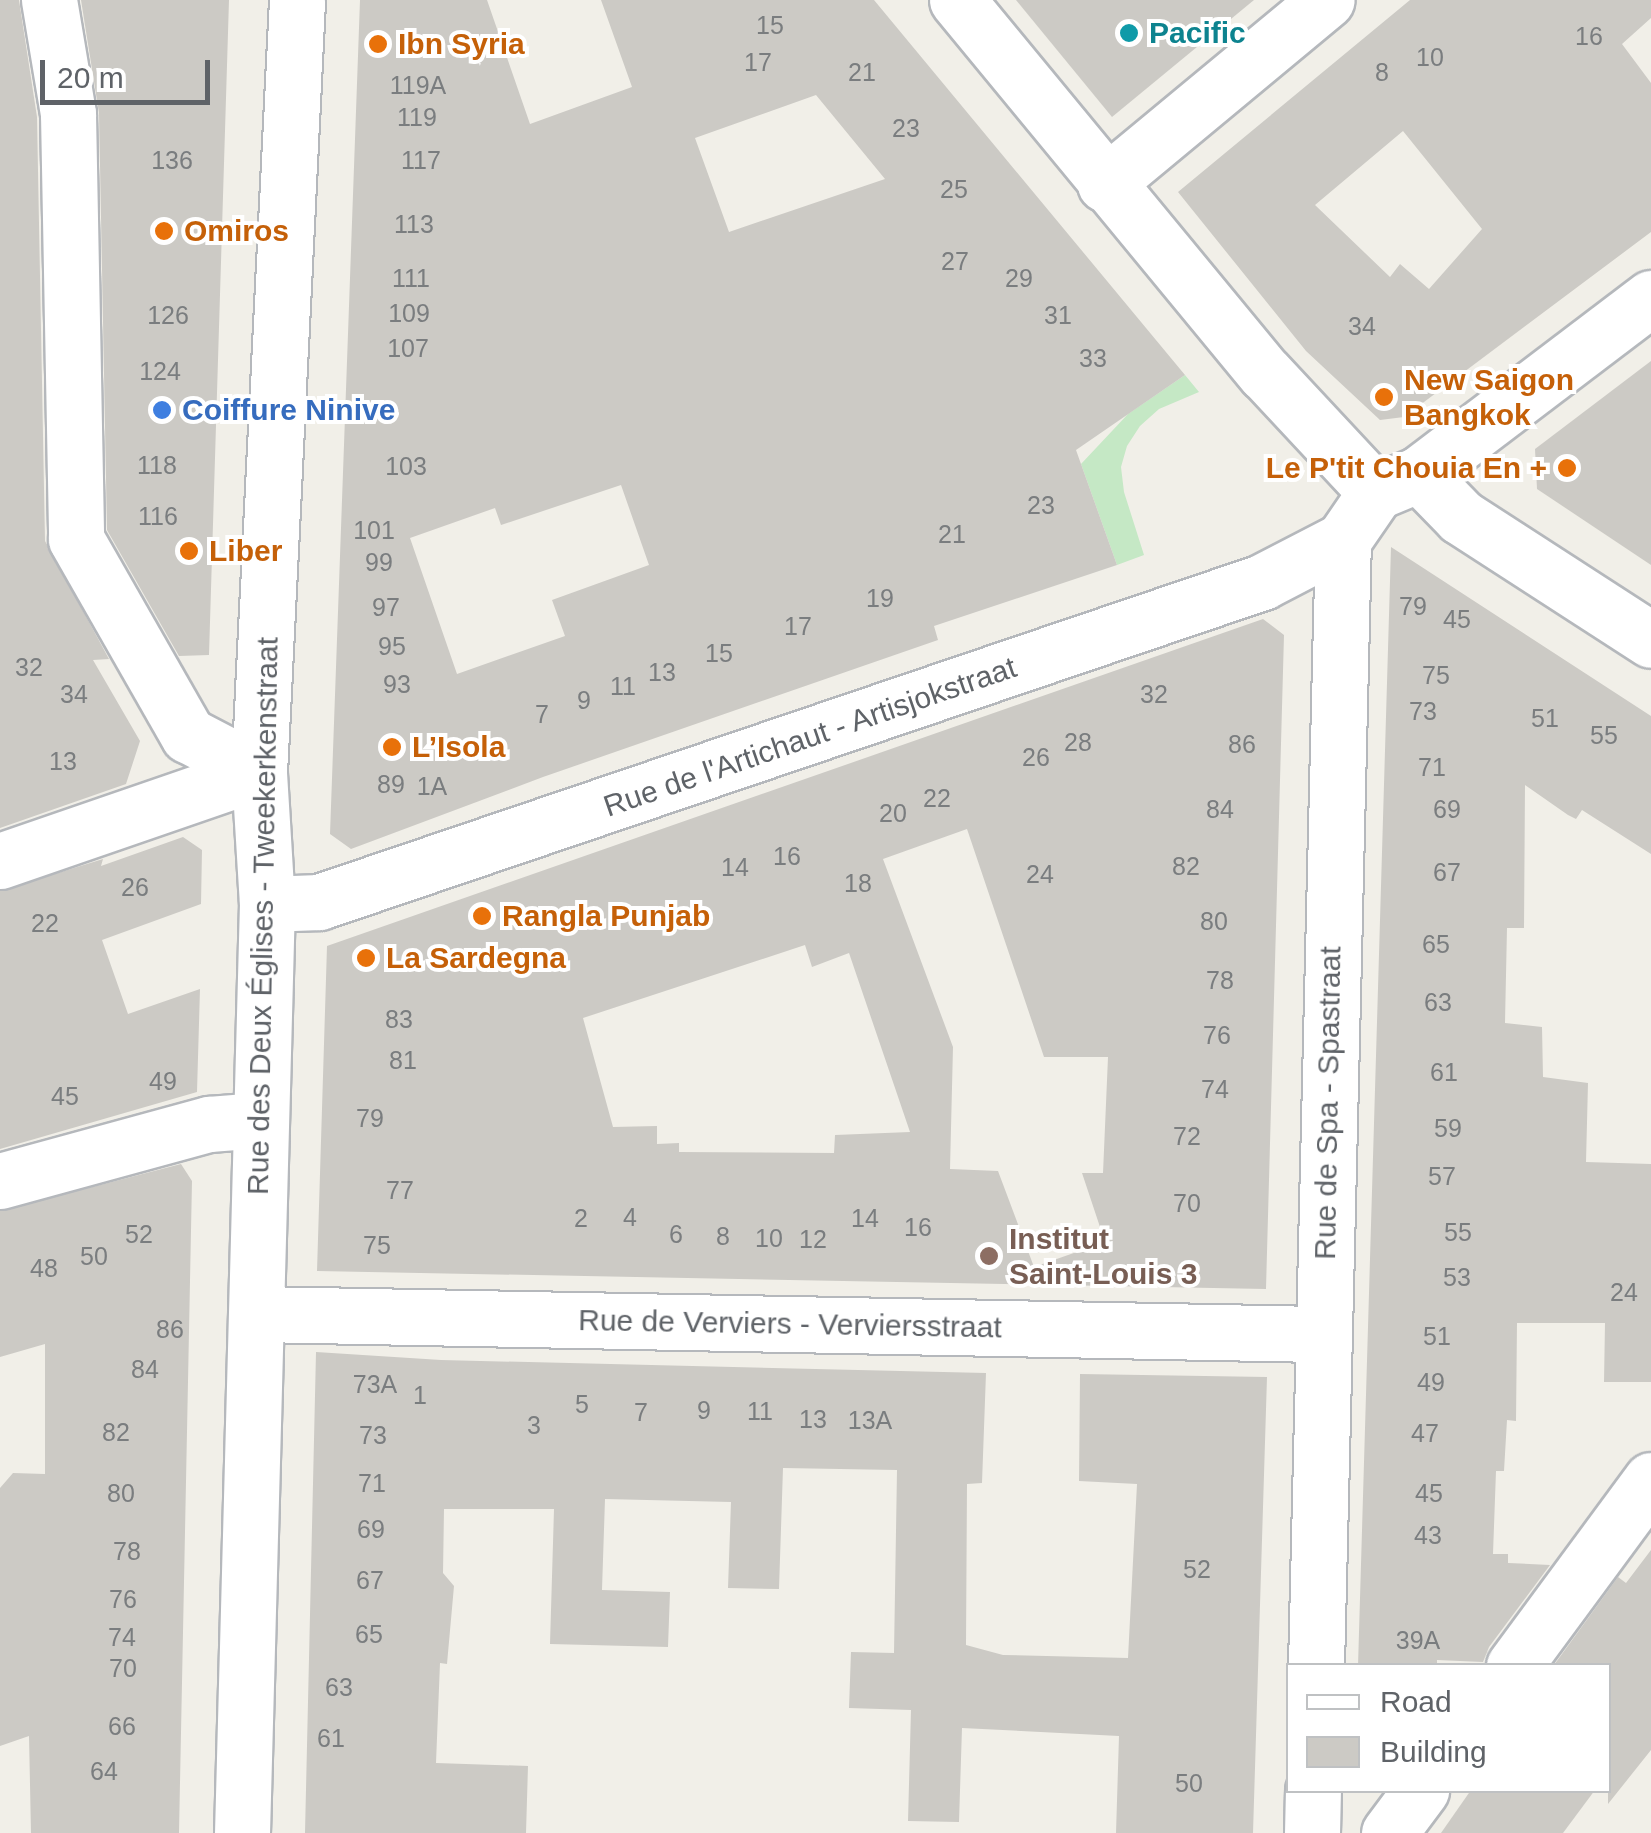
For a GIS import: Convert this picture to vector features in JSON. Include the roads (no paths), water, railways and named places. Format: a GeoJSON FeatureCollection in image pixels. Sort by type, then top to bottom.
{"type":"FeatureCollection","features":[{"type":"Feature","properties":{"kind":"street"},"geometry":{"type":"LineString","coordinates":[[48,0],[68,114],[76,539],[188,735],[259,772]]}},
{"type":"Feature","properties":{"kind":"street","name":"Rue des Deux Églises - Tweekerkenstraat"},"geometry":{"type":"LineString","coordinates":[[242,1833],[267,904],[259,772],[297,0]]}},
{"type":"Feature","properties":{"kind":"street"},"geometry":{"type":"LineString","coordinates":[[957,0],[1105,184],[1265,373],[1398,482],[1461,517],[1651,640]]}},
{"type":"Feature","properties":{"kind":"street"},"geometry":{"type":"LineString","coordinates":[[1105,184],[1327,0]]}},
{"type":"Feature","properties":{"kind":"street"},"geometry":{"type":"LineString","coordinates":[[1344,540],[1398,482],[1651,298]]}},
{"type":"Feature","properties":{"kind":"street","name":"Rue de l'Artichaut - Artisjokstraat"},"geometry":{"type":"LineString","coordinates":[[267,904],[318,902],[1208,603],[1262,582],[1344,540]]}},
{"type":"Feature","properties":{"kind":"street","name":"Rue de Spa - Spastraat"},"geometry":{"type":"LineString","coordinates":[[1316,1663],[1344,540]]}},
{"type":"Feature","properties":{"kind":"street"},"geometry":{"type":"LineString","coordinates":[[0,861],[259,772]]}},
{"type":"Feature","properties":{"kind":"street"},"geometry":{"type":"LineString","coordinates":[[0,1181],[209,1124],[260,1120]]}},
{"type":"Feature","properties":{"kind":"street","name":"Rue de Verviers - Verviersstraat"},"geometry":{"type":"LineString","coordinates":[[258,1314],[1323,1334]]}},
{"type":"Feature","properties":{"kind":"street"},"geometry":{"type":"LineString","coordinates":[[1516,1663],[1651,1480]]}},
{"type":"Feature","properties":{"kind":"street"},"geometry":{"type":"LineString","coordinates":[[1312,1833],[1313,1793]]}},
{"type":"Feature","properties":{"kind":"street"},"geometry":{"type":"LineString","coordinates":[[1389,1833],[1419,1793]]}},
{"type":"Feature","properties":{"kind":"place","name":"Pacific"},"geometry":{"type":"Point","coordinates":[1129,33]}},
{"type":"Feature","properties":{"kind":"place","name":"Ibn Syria"},"geometry":{"type":"Point","coordinates":[378,44]}},
{"type":"Feature","properties":{"kind":"place","name":"Omiros"},"geometry":{"type":"Point","coordinates":[164,231]}},
{"type":"Feature","properties":{"kind":"place","name":"New Saigon Bangkok"},"geometry":{"type":"Point","coordinates":[1384,397]}},
{"type":"Feature","properties":{"kind":"place","name":"Coiffure Ninive"},"geometry":{"type":"Point","coordinates":[162,410]}},
{"type":"Feature","properties":{"kind":"place","name":"Le P'tit Chouia En +"},"geometry":{"type":"Point","coordinates":[1567,468]}},
{"type":"Feature","properties":{"kind":"place","name":"Liber"},"geometry":{"type":"Point","coordinates":[189,551]}},
{"type":"Feature","properties":{"kind":"place","name":"L’Isola"},"geometry":{"type":"Point","coordinates":[392,747]}},
{"type":"Feature","properties":{"kind":"place","name":"Rangla Punjab"},"geometry":{"type":"Point","coordinates":[482,916]}},
{"type":"Feature","properties":{"kind":"place","name":"La Sardegna"},"geometry":{"type":"Point","coordinates":[366,958]}},
{"type":"Feature","properties":{"kind":"place","name":"Institut Saint-Louis 3"},"geometry":{"type":"Point","coordinates":[989,1256]}}]}
